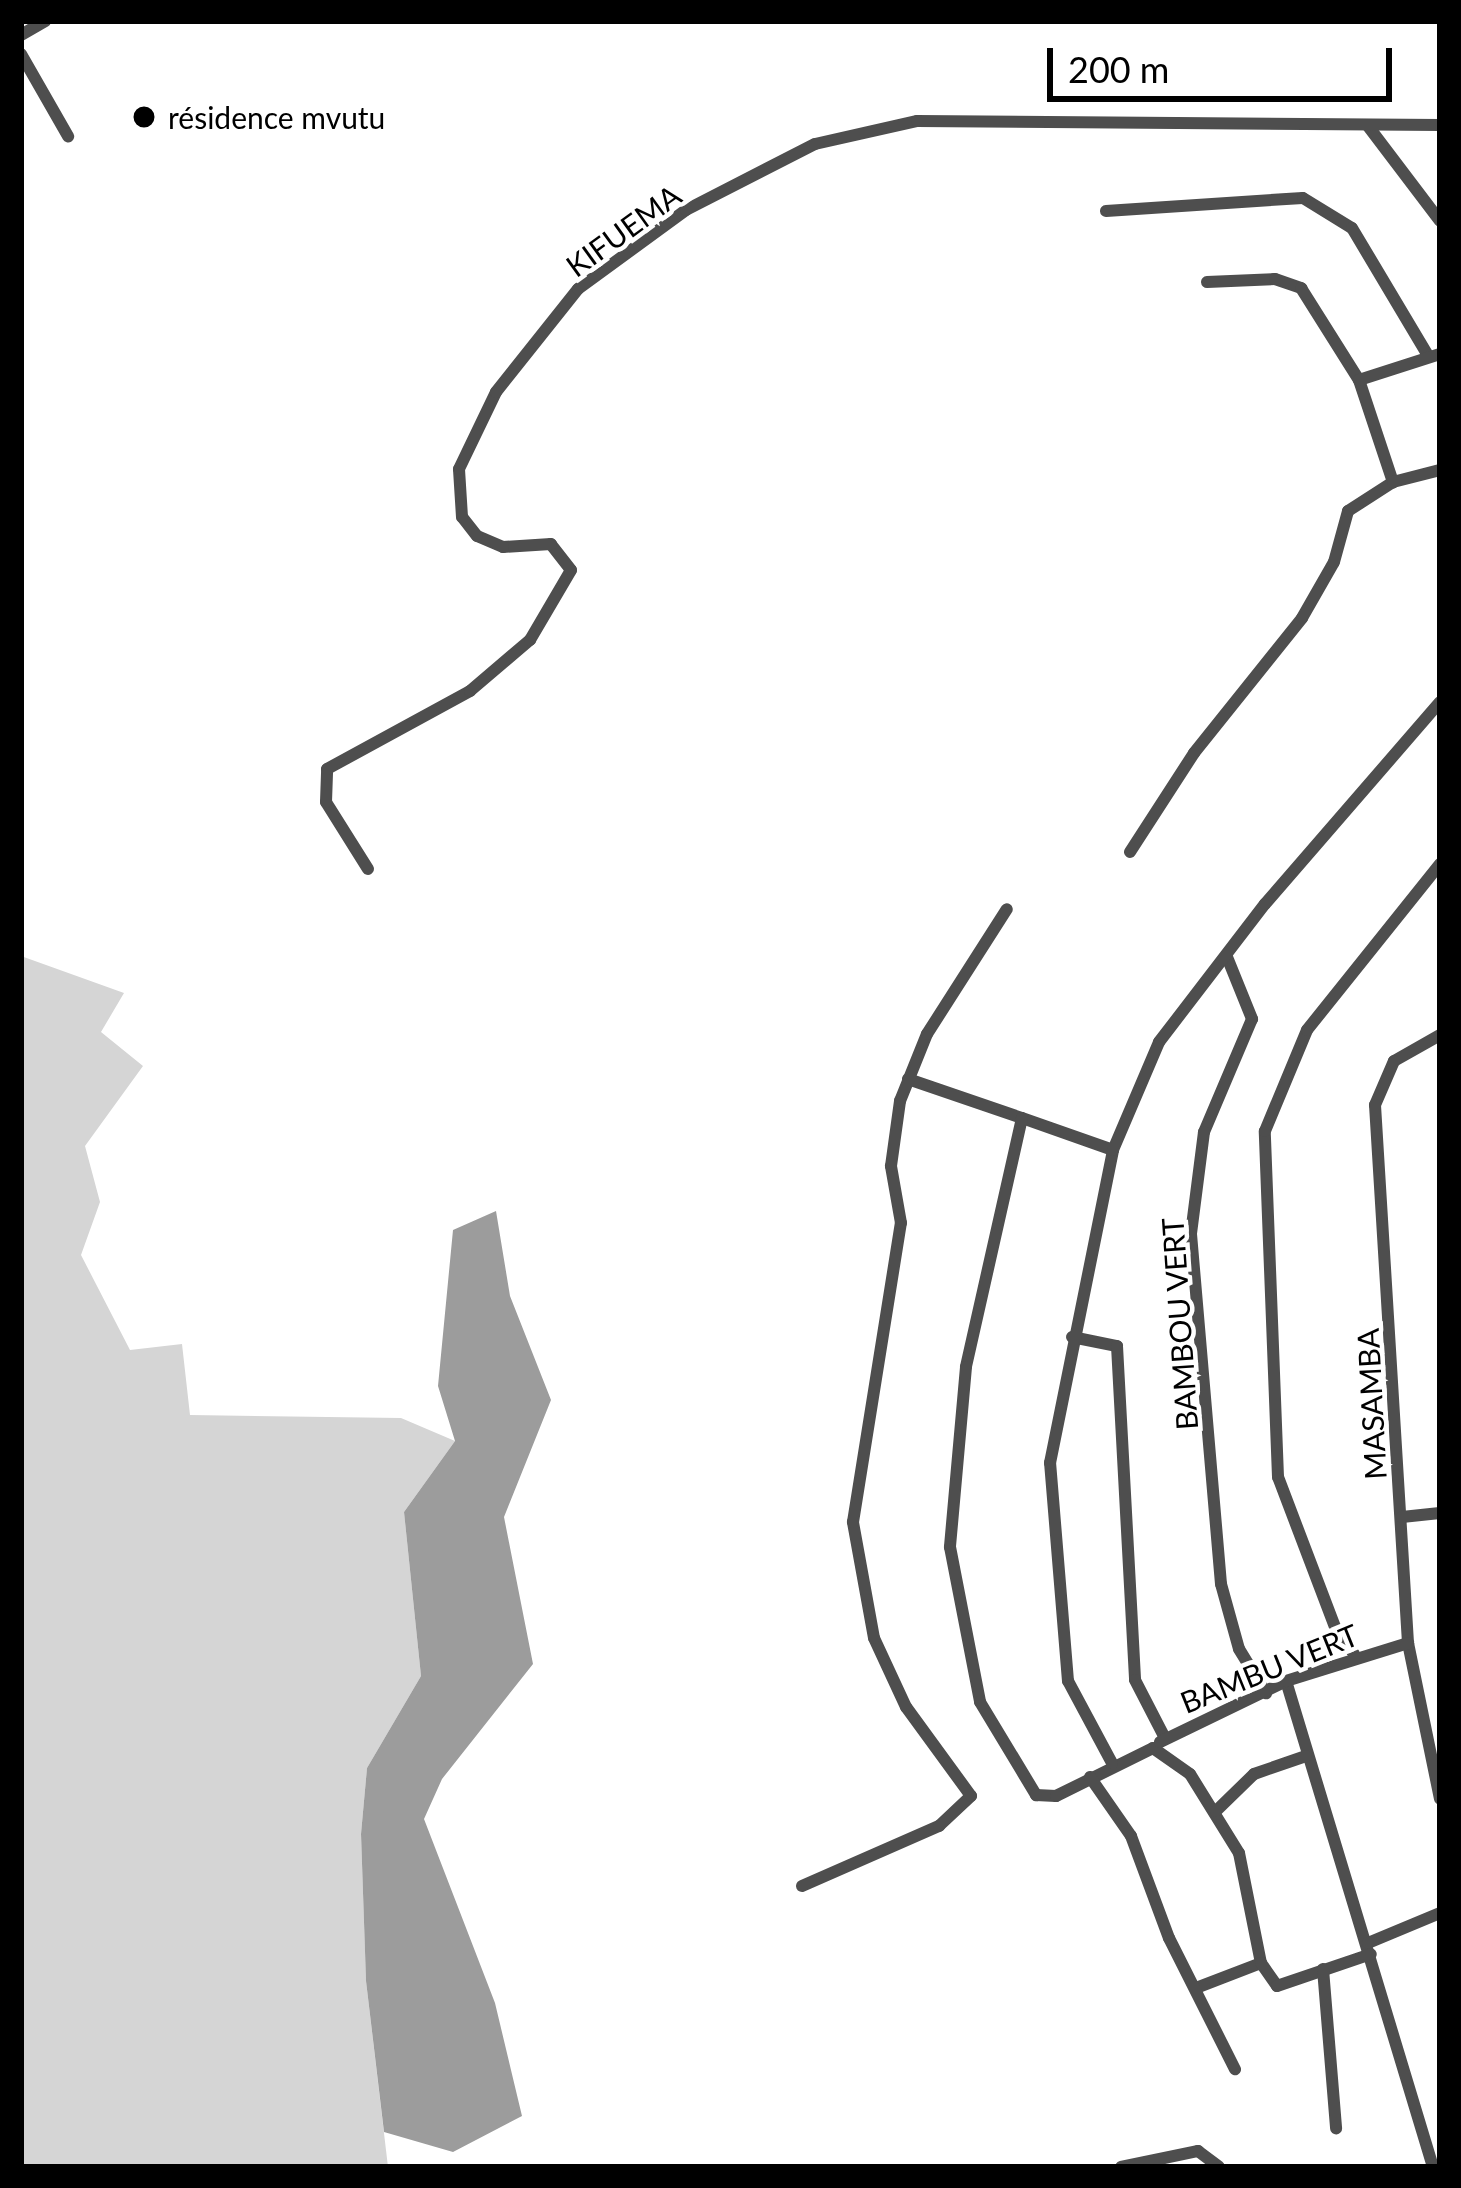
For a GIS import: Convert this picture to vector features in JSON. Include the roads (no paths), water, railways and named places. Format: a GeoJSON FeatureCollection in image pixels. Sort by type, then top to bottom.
{"type":"FeatureCollection","features":[{"type":"Feature","properties":{"kind":"street"},"geometry":{"type":"LineString","coordinates":[[21,34],[45,21]]}},
{"type":"Feature","properties":{"kind":"street"},"geometry":{"type":"LineString","coordinates":[[21,54],[68,136]]}},
{"type":"Feature","properties":{"kind":"street","name":"KIFUEMA"},"geometry":{"type":"LineString","coordinates":[[368,869],[326,802],[328,769],[470,691],[530,640],[565,590],[571,570],[551,544],[503,547],[477,536],[462,517],[459,469],[496,392],[578,289],[686,210],[815,144],[917,121],[1440,125]]}},
{"type":"Feature","properties":{"kind":"street"},"geometry":{"type":"LineString","coordinates":[[1368,126],[1440,220]]}},
{"type":"Feature","properties":{"kind":"street"},"geometry":{"type":"LineString","coordinates":[[1106,211],[1303,198],[1352,228],[1434,355],[1359,380]]}},
{"type":"Feature","properties":{"kind":"street"},"geometry":{"type":"LineString","coordinates":[[1208,282],[1274,279],[1301,288],[1359,380],[1394,482]]}},
{"type":"Feature","properties":{"kind":"street"},"geometry":{"type":"LineString","coordinates":[[1130,852],[1194,753],[1302,618],[1334,562],[1348,512],[1394,482],[1440,470]]}},
{"type":"Feature","properties":{"kind":"street"},"geometry":{"type":"LineString","coordinates":[[1112,1763],[1068,1681],[1050,1463],[1113,1150],[1148,1060],[1440,702]]}},
{"type":"Feature","properties":{"kind":"street"},"geometry":{"type":"LineString","coordinates":[[1354,1654],[1335,1627],[1278,1477],[1265,1131],[1307,1030],[1440,864]]}},
{"type":"Feature","properties":{"kind":"street"},"geometry":{"type":"LineString","coordinates":[[802,1886],[939,1826],[968,1808],[971,1796],[906,1707],[874,1638],[853,1522],[902,1223],[891,1166],[908,1079],[1007,909]]}},
{"type":"Feature","properties":{"kind":"street","name":"BAMBOU VERT"},"geometry":{"type":"LineString","coordinates":[[1228,957],[1252,1019],[1204,1132],[1191,1234],[1221,1584],[1239,1649],[1266,1693]]}},
{"type":"Feature","properties":{"kind":"street","name":"MASAMBA"},"geometry":{"type":"LineString","coordinates":[[1440,1035],[1394,1061],[1375,1105],[1408,1643],[1440,1799]]}},
{"type":"Feature","properties":{"kind":"street"},"geometry":{"type":"LineString","coordinates":[[908,1079],[1113,1150]]}},
{"type":"Feature","properties":{"kind":"street","name":"BAMBU VERT"},"geometry":{"type":"LineString","coordinates":[[1022,1118],[966,1366],[950,1547],[980,1702],[1036,1795],[1056,1796],[1112,1763],[1153,1748],[1286,1681],[1354,1654],[1408,1643]]}},
{"type":"Feature","properties":{"kind":"street"},"geometry":{"type":"LineString","coordinates":[[1072,1337],[1117,1346],[1135,1680],[1166,1738]]}},
{"type":"Feature","properties":{"kind":"street"},"geometry":{"type":"LineString","coordinates":[[1402,1517],[1440,1513]]}},
{"type":"Feature","properties":{"kind":"street"},"geometry":{"type":"LineString","coordinates":[[1286,1681],[1433,2167]]}},
{"type":"Feature","properties":{"kind":"street"},"geometry":{"type":"LineString","coordinates":[[1153,1748],[1190,1774],[1216,1811],[1245,1871],[1261,1963],[1273,1986],[1323,1970],[1440,1913]]}},
{"type":"Feature","properties":{"kind":"street"},"geometry":{"type":"LineString","coordinates":[[1216,1811],[1254,1774],[1306,1756]]}},
{"type":"Feature","properties":{"kind":"street"},"geometry":{"type":"LineString","coordinates":[[1090,1777],[1131,1836],[1235,2069]]}},
{"type":"Feature","properties":{"kind":"street"},"geometry":{"type":"LineString","coordinates":[[1196,1988],[1261,1963]]}},
{"type":"Feature","properties":{"kind":"street"},"geometry":{"type":"LineString","coordinates":[[1323,1970],[1336,2128]]}},
{"type":"Feature","properties":{"kind":"street"},"geometry":{"type":"LineString","coordinates":[[1121,2167],[1198,2152],[1219,2167]]}},
{"type":"Feature","properties":{"kind":"place","name":"résidence mvutu"},"geometry":{"type":"Point","coordinates":[144,117]}}]}
